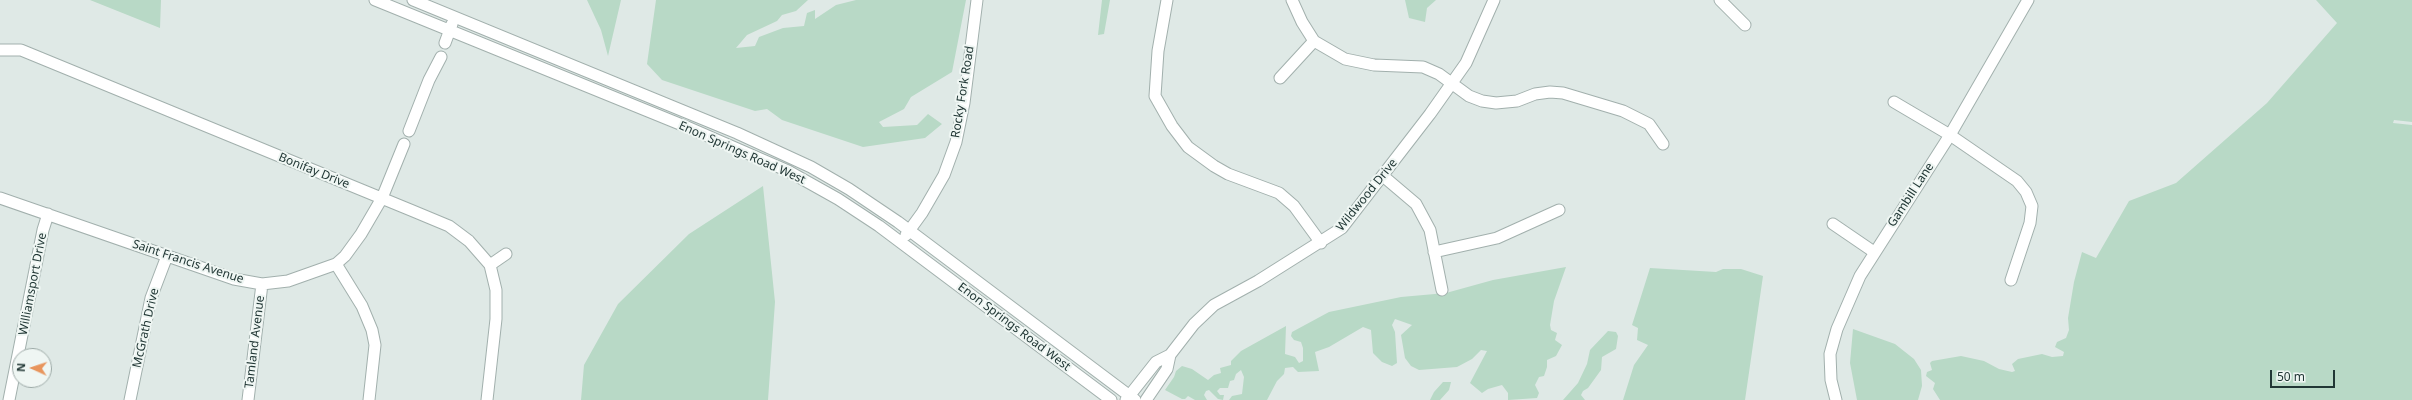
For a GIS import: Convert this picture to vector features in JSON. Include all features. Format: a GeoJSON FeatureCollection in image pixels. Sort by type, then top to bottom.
{"type":"FeatureCollection","features":[{"type":"Feature","properties":{"kind":"street","name":"Enon Springs Road West"},"geometry":{"type":"LineString","coordinates":[[375,0],[753,155],[838,200],[900,242],[1111,400]]}},
{"type":"Feature","properties":{"kind":"street","name":"Enon Springs Road West"},"geometry":{"type":"LineString","coordinates":[[413,0],[790,156],[849,189],[898,222],[1130,398]]}},
{"type":"Feature","properties":{"kind":"street","name":"Rocky Fork Road"},"geometry":{"type":"LineString","coordinates":[[900,242],[944,175],[956,142],[964,104],[977,0]]}},
{"type":"Feature","properties":{"kind":"street"},"geometry":{"type":"LineString","coordinates":[[1167,0],[1158,51],[1155,96],[1171,123],[1188,147],[1214,166],[1228,174],[1280,193],[1294,206],[1321,243]]}},
{"type":"Feature","properties":{"kind":"street"},"geometry":{"type":"LineString","coordinates":[[1292,0],[1302,22],[1314,41],[1345,59],[1374,65],[1423,67],[1452,83],[1468,96],[1482,101],[1496,103],[1518,101],[1535,94],[1550,92],[1563,93],[1623,111],[1648,124],[1663,144]]}},
{"type":"Feature","properties":{"kind":"street","name":"Wildwood Drive"},"geometry":{"type":"LineString","coordinates":[[1130,398],[1156,362],[1170,355],[1194,324],[1214,305],[1321,243],[1342,228],[1383,176],[1466,63],[1494,0]]}},
{"type":"Feature","properties":{"kind":"street"},"geometry":{"type":"LineString","coordinates":[[1720,0],[1745,25]]}},
{"type":"Feature","properties":{"kind":"street","name":"Gambill Lane"},"geometry":{"type":"LineString","coordinates":[[1836,400],[1830,368],[1832,344],[1860,276],[1950,135],[2028,0]]}},
{"type":"Feature","properties":{"kind":"street"},"geometry":{"type":"LineString","coordinates":[[445,43],[455,17]]}},
{"type":"Feature","properties":{"kind":"street"},"geometry":{"type":"LineString","coordinates":[[1280,78],[1314,41]]}},
{"type":"Feature","properties":{"kind":"street","name":"Bonifay Drive"},"geometry":{"type":"LineString","coordinates":[[0,50],[21,50],[449,226],[469,241],[490,265],[496,290],[496,319],[487,400]]}},
{"type":"Feature","properties":{"kind":"street"},"geometry":{"type":"LineString","coordinates":[[410,131],[429,80],[441,57]]}},
{"type":"Feature","properties":{"kind":"street"},"geometry":{"type":"LineString","coordinates":[[1894,102],[1950,135],[2017,181],[2026,192],[2032,206],[2030,223],[2011,280]]}},
{"type":"Feature","properties":{"kind":"street","name":"Saint Francis Avenue"},"geometry":{"type":"LineString","coordinates":[[0,198],[234,279],[262,284],[288,281],[336,264],[345,256],[361,234],[382,198],[404,144]]}},
{"type":"Feature","properties":{"kind":"street"},"geometry":{"type":"LineString","coordinates":[[1383,176],[1416,204],[1430,230],[1442,290]]}},
{"type":"Feature","properties":{"kind":"street"},"geometry":{"type":"LineString","coordinates":[[1434,252],[1497,238],[1559,210]]}},
{"type":"Feature","properties":{"kind":"street","name":"Williamsport Drive"},"geometry":{"type":"LineString","coordinates":[[9,400],[43,230],[48,214]]}},
{"type":"Feature","properties":{"kind":"street"},"geometry":{"type":"LineString","coordinates":[[1833,224],[1874,252]]}},
{"type":"Feature","properties":{"kind":"street"},"geometry":{"type":"LineString","coordinates":[[490,265],[506,254]]}},
{"type":"Feature","properties":{"kind":"street","name":"McGrath Drive"},"geometry":{"type":"LineString","coordinates":[[130,400],[151,298],[167,256]]}},
{"type":"Feature","properties":{"kind":"street"},"geometry":{"type":"LineString","coordinates":[[336,264],[362,306],[372,330],[375,345],[369,400]]}},
{"type":"Feature","properties":{"kind":"street","name":"Tamland Avenue"},"geometry":{"type":"LineString","coordinates":[[248,400],[262,284]]}},
{"type":"Feature","properties":{"kind":"street","name":"Wildwood Drive"},"geometry":{"type":"LineString","coordinates":[[1146,400],[1167,370],[1170,355]]}},
{"type":"Feature","properties":{"kind":"green space"},"geometry":{"type":"Polygon","coordinates":[[[90,0],[161,0],[160,28],[90,0]]]}},
{"type":"Feature","properties":{"kind":"green space"},"geometry":{"type":"Polygon","coordinates":[[[587,0],[621,0],[608,56],[601,30],[587,0]]]}},
{"type":"Feature","properties":{"kind":"green space"},"geometry":{"type":"Polygon","coordinates":[[[656,0],[808,0],[796,11],[782,15],[777,21],[747,35],[736,48],[755,46],[759,37],[783,28],[804,26],[807,13],[815,10],[815,19],[836,5],[856,0],[966,0],[952,72],[911,97],[904,109],[879,122],[883,127],[917,125],[928,114],[942,124],[925,138],[863,147],[782,120],[767,109],[755,111],[662,80],[647,64],[656,0]]]}},
{"type":"Feature","properties":{"kind":"green space"},"geometry":{"type":"Polygon","coordinates":[[[1102,0],[1110,0],[1104,34],[1098,35],[1102,0]]]}},
{"type":"Feature","properties":{"kind":"green space"},"geometry":{"type":"Polygon","coordinates":[[[1405,0],[1436,0],[1427,8],[1425,22],[1409,18],[1405,0]]]}},
{"type":"Feature","properties":{"kind":"green space"},"geometry":{"type":"Polygon","coordinates":[[[2316,0],[2412,0],[2412,122],[2394,120],[2393,123],[2412,125],[2412,400],[1940,400],[1933,389],[1935,383],[1926,376],[1927,372],[1932,370],[1930,363],[1932,361],[1961,356],[1984,361],[1999,369],[2012,372],[2015,371],[2012,364],[2018,359],[2042,354],[2052,357],[2063,356],[2064,352],[2055,347],[2057,342],[2066,338],[2069,330],[2068,318],[2074,282],[2082,252],[2096,258],[2129,201],[2176,183],[2267,103],[2337,23],[2316,0]]]}},
{"type":"Feature","properties":{"kind":"green space"},"geometry":{"type":"Polygon","coordinates":[[[763,186],[775,302],[768,400],[581,400],[584,365],[618,304],[689,234],[763,186]]]}},
{"type":"Feature","properties":{"kind":"green space"},"geometry":{"type":"Polygon","coordinates":[[[1566,267],[1554,301],[1550,325],[1551,330],[1557,333],[1555,340],[1562,345],[1556,356],[1547,360],[1547,367],[1544,376],[1539,377],[1535,385],[1539,393],[1537,398],[1508,400],[1508,393],[1502,385],[1488,389],[1482,393],[1470,383],[1487,351],[1481,350],[1472,359],[1457,367],[1419,370],[1411,366],[1405,358],[1401,335],[1412,325],[1395,319],[1392,325],[1395,332],[1397,363],[1392,366],[1382,362],[1373,353],[1371,330],[1363,327],[1329,347],[1315,352],[1319,371],[1298,372],[1293,367],[1285,368],[1284,374],[1277,381],[1267,400],[1229,400],[1232,396],[1242,394],[1244,377],[1241,370],[1236,374],[1234,380],[1230,381],[1228,388],[1220,388],[1217,391],[1220,395],[1224,395],[1223,400],[1218,399],[1209,390],[1206,391],[1204,395],[1207,400],[1195,400],[1188,396],[1185,399],[1182,399],[1165,390],[1174,377],[1176,371],[1182,366],[1192,369],[1208,380],[1214,375],[1221,373],[1220,368],[1231,365],[1231,361],[1241,351],[1286,326],[1285,354],[1295,357],[1299,363],[1303,361],[1303,348],[1301,342],[1294,340],[1291,336],[1292,332],[1329,312],[1401,297],[1446,293],[1493,280],[1566,267]]]}},
{"type":"Feature","properties":{"kind":"green space"},"geometry":{"type":"Polygon","coordinates":[[[1650,268],[1716,272],[1723,269],[1741,269],[1763,276],[1745,400],[1623,400],[1634,365],[1648,345],[1637,340],[1638,328],[1632,325],[1650,268]]]}},
{"type":"Feature","properties":{"kind":"green space"},"geometry":{"type":"Polygon","coordinates":[[[1853,329],[1895,344],[1914,359],[1921,370],[1922,386],[1918,400],[1857,400],[1850,363],[1853,329]]]}},
{"type":"Feature","properties":{"kind":"green space"},"geometry":{"type":"Polygon","coordinates":[[[1608,331],[1616,332],[1618,336],[1616,349],[1602,357],[1601,370],[1581,395],[1585,400],[1563,400],[1578,383],[1587,364],[1590,350],[1608,331]]]}},
{"type":"Feature","properties":{"kind":"green space"},"geometry":{"type":"Polygon","coordinates":[[[1443,382],[1451,382],[1449,390],[1440,400],[1430,400],[1434,392],[1443,382]]]}}]}
